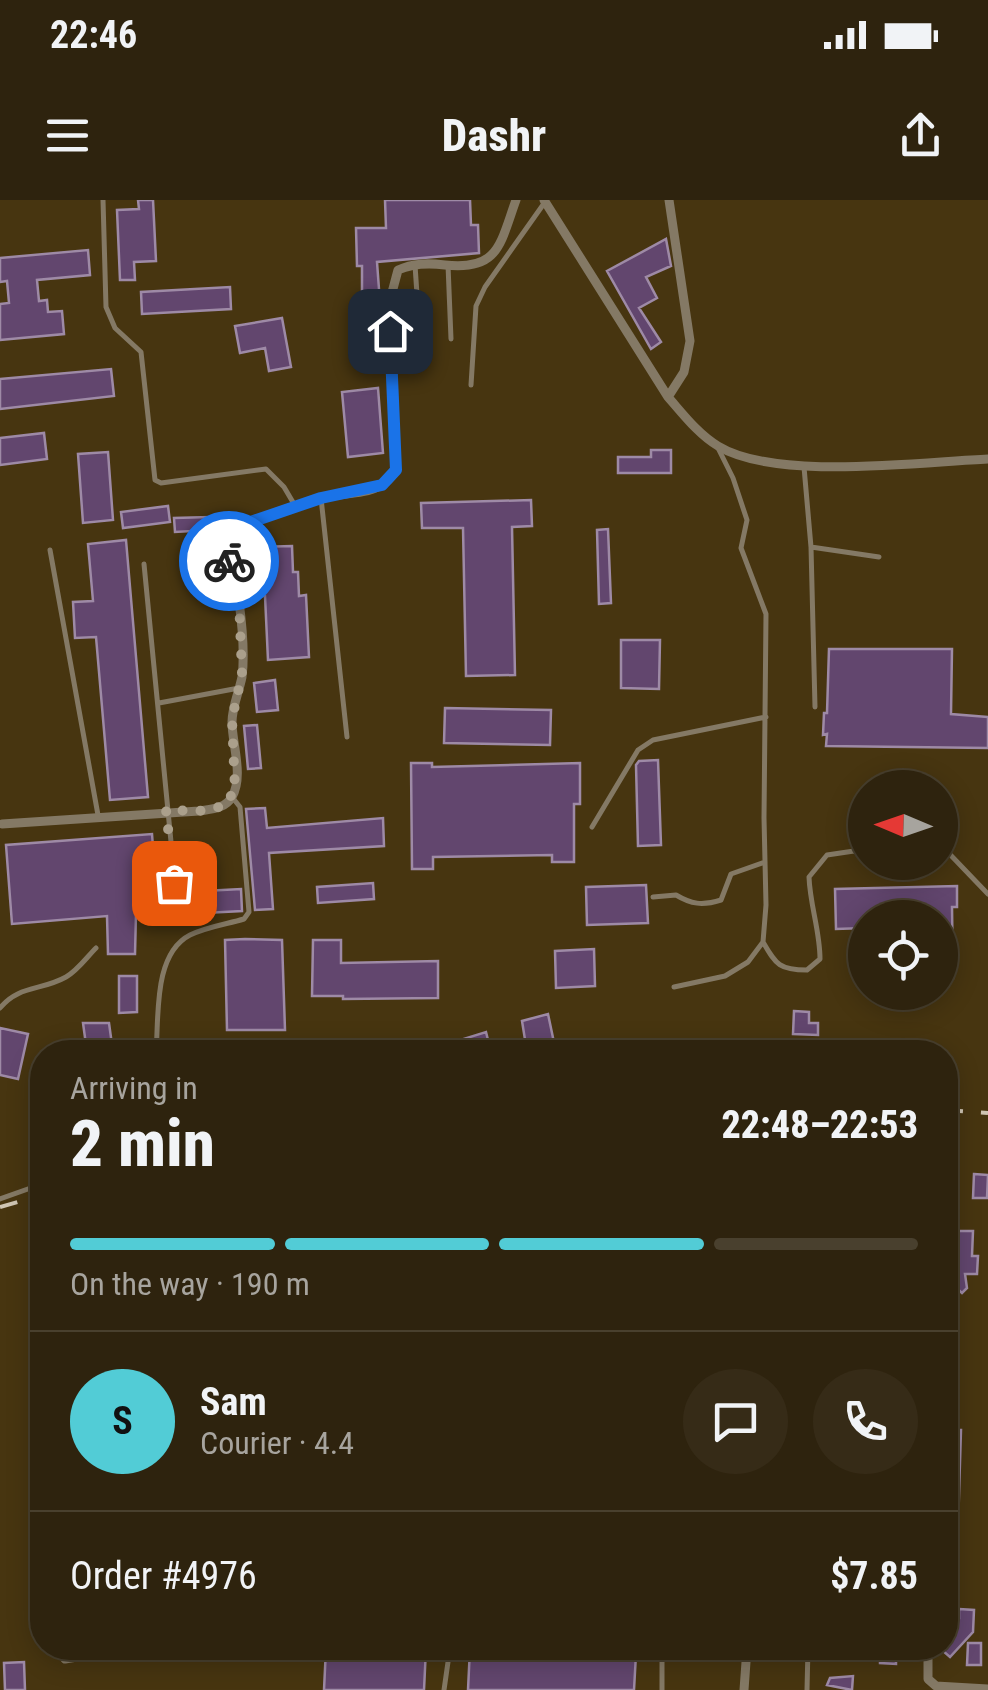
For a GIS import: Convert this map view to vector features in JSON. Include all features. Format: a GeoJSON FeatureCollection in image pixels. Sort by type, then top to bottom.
{"type":"FeatureCollection","features":[{"type":"Feature","properties":{"kind":"street"},"geometry":{"type":"LineString","coordinates":[[2,824],[217,808],[232,797],[236,770],[232,719],[242,674],[239,600],[226,540],[242,525],[321,498],[371,490],[389,480],[396,470],[390,300],[398,270],[415,265],[471,266],[485,262],[504,232],[516,200]]}},
{"type":"Feature","properties":{"kind":"street"},"geometry":{"type":"LineString","coordinates":[[668,397],[684,372],[690,342],[669,200]]}},
{"type":"Feature","properties":{"kind":"street"},"geometry":{"type":"LineString","coordinates":[[545,201],[668,397],[717,446],[744,458],[804,467],[988,459]]}},
{"type":"Feature","properties":{"kind":"street"},"geometry":{"type":"LineString","coordinates":[[744,1690],[746,1660]]}},
{"type":"Feature","properties":{"kind":"street"},"geometry":{"type":"LineString","coordinates":[[928,1660],[928,1680],[936,1686],[988,1689]]}},
{"type":"Feature","properties":{"kind":"lane"},"geometry":{"type":"LineString","coordinates":[[103,200],[106,307],[114,328],[140,352],[155,480],[266,469],[284,486],[295,507]]}},
{"type":"Feature","properties":{"kind":"lane"},"geometry":{"type":"LineString","coordinates":[[472,386],[476,306],[545,201]]}},
{"type":"Feature","properties":{"kind":"lane"},"geometry":{"type":"LineString","coordinates":[[415,265],[420,340]]}},
{"type":"Feature","properties":{"kind":"lane"},"geometry":{"type":"LineString","coordinates":[[448,266],[451,339]]}},
{"type":"Feature","properties":{"kind":"lane"},"geometry":{"type":"LineString","coordinates":[[674,987],[725,976],[748,962],[762,942],[766,905],[766,614],[741,548],[748,520],[734,478],[717,446]]}},
{"type":"Feature","properties":{"kind":"lane"},"geometry":{"type":"LineString","coordinates":[[804,467],[812,547],[815,707]]}},
{"type":"Feature","properties":{"kind":"lane"},"geometry":{"type":"LineString","coordinates":[[321,498],[347,737]]}},
{"type":"Feature","properties":{"kind":"lane"},"geometry":{"type":"LineString","coordinates":[[812,547],[879,557]]}},
{"type":"Feature","properties":{"kind":"lane"},"geometry":{"type":"LineString","coordinates":[[50,550],[98,816]]}},
{"type":"Feature","properties":{"kind":"lane"},"geometry":{"type":"LineString","coordinates":[[144,564],[174,883]]}},
{"type":"Feature","properties":{"kind":"lane"},"geometry":{"type":"LineString","coordinates":[[157,703],[239,688]]}},
{"type":"Feature","properties":{"kind":"lane"},"geometry":{"type":"LineString","coordinates":[[592,826],[638,750],[653,740],[766,717]]}},
{"type":"Feature","properties":{"kind":"lane"},"geometry":{"type":"LineString","coordinates":[[157,1040],[169,957],[188,936],[244,919],[249,912],[240,807],[232,797]]}},
{"type":"Feature","properties":{"kind":"lane"},"geometry":{"type":"LineString","coordinates":[[762,942],[774,963],[792,970],[807,970],[820,959],[820,934],[810,900],[809,877],[827,855],[848,852]]}},
{"type":"Feature","properties":{"kind":"lane"},"geometry":{"type":"LineString","coordinates":[[653,897],[676,894],[688,903],[721,900],[731,874],[765,862]]}},
{"type":"Feature","properties":{"kind":"lane"},"geometry":{"type":"LineString","coordinates":[[958,863],[988,894]]}},
{"type":"Feature","properties":{"kind":"lane"},"geometry":{"type":"LineString","coordinates":[[0,1008],[12,994],[70,975],[96,948]]}},
{"type":"Feature","properties":{"kind":"lane"},"geometry":{"type":"LineString","coordinates":[[0,1199],[30,1188]]}},
{"type":"Feature","properties":{"kind":"lane"},"geometry":{"type":"LineString","coordinates":[[444,1690],[448,1660]]}},
{"type":"Feature","properties":{"kind":"lane"},"geometry":{"type":"LineString","coordinates":[[662,1660],[662,1690]]}},
{"type":"Feature","properties":{"kind":"lane"},"geometry":{"type":"LineString","coordinates":[[807,1690],[808,1660]]}},
{"type":"Feature","properties":{"kind":"shaded area"},"geometry":{"type":"Polygon","coordinates":[[[0,200],[988,200],[988,1690],[0,1690],[0,200]]]}},
{"type":"Feature","properties":{"kind":"building"},"geometry":{"type":"Polygon","coordinates":[[[138,200],[153,200],[156,261],[134,262],[135,280],[120,280],[117,210],[139,209],[138,200]]]}},
{"type":"Feature","properties":{"kind":"building"},"geometry":{"type":"Polygon","coordinates":[[[385,200],[470,200],[471,225],[478,225],[479,253],[377,262],[382,330],[376,347],[376,370],[362,370],[362,266],[357,266],[356,228],[386,228],[385,200]]]}},
{"type":"Feature","properties":{"kind":"building"},"geometry":{"type":"Polygon","coordinates":[[[666,239],[671,266],[646,277],[657,298],[639,308],[661,342],[651,349],[607,271],[666,239]]]}},
{"type":"Feature","properties":{"kind":"building"},"geometry":{"type":"Polygon","coordinates":[[[88,250],[90,275],[37,280],[39,301],[47,300],[48,312],[62,311],[64,334],[0,340],[0,304],[9,303],[7,281],[0,282],[0,258],[88,250]]]}},
{"type":"Feature","properties":{"kind":"building"},"geometry":{"type":"Polygon","coordinates":[[[230,287],[231,309],[142,314],[141,292],[230,287]]]}},
{"type":"Feature","properties":{"kind":"building"},"geometry":{"type":"Polygon","coordinates":[[[282,318],[291,367],[269,371],[265,348],[240,353],[235,326],[282,318]]]}},
{"type":"Feature","properties":{"kind":"building"},"geometry":{"type":"Polygon","coordinates":[[[111,369],[114,396],[0,409],[0,379],[111,369]]]}},
{"type":"Feature","properties":{"kind":"building"},"geometry":{"type":"Polygon","coordinates":[[[378,388],[383,453],[348,457],[342,392],[378,388]]]}},
{"type":"Feature","properties":{"kind":"building"},"geometry":{"type":"Polygon","coordinates":[[[44,433],[47,459],[0,465],[0,438],[44,433]]]}},
{"type":"Feature","properties":{"kind":"building"},"geometry":{"type":"Polygon","coordinates":[[[651,450],[671,450],[671,473],[618,473],[618,457],[651,457],[651,450]]]}},
{"type":"Feature","properties":{"kind":"building"},"geometry":{"type":"Polygon","coordinates":[[[108,452],[113,520],[83,523],[78,454],[108,452]]]}},
{"type":"Feature","properties":{"kind":"building"},"geometry":{"type":"Polygon","coordinates":[[[531,500],[532,526],[512,527],[515,675],[466,676],[463,528],[422,528],[421,503],[531,500]]]}},
{"type":"Feature","properties":{"kind":"building"},"geometry":{"type":"Polygon","coordinates":[[[168,506],[170,522],[123,528],[121,512],[168,506]]]}},
{"type":"Feature","properties":{"kind":"building"},"geometry":{"type":"Polygon","coordinates":[[[210,517],[210,530],[175,532],[174,518],[210,517]]]}},
{"type":"Feature","properties":{"kind":"building"},"geometry":{"type":"Polygon","coordinates":[[[608,529],[611,603],[599,604],[597,530],[608,529]]]}},
{"type":"Feature","properties":{"kind":"building"},"geometry":{"type":"Polygon","coordinates":[[[126,540],[148,797],[110,800],[96,637],[75,638],[73,602],[93,601],[88,544],[126,540]]]}},
{"type":"Feature","properties":{"kind":"building"},"geometry":{"type":"Polygon","coordinates":[[[292,546],[299,596],[306,595],[309,657],[268,660],[265,596],[259,596],[257,547],[292,546]]]}},
{"type":"Feature","properties":{"kind":"building"},"geometry":{"type":"Polygon","coordinates":[[[621,640],[660,640],[659,689],[621,688],[621,640]]]}},
{"type":"Feature","properties":{"kind":"building"},"geometry":{"type":"Polygon","coordinates":[[[829,649],[952,649],[951,714],[988,717],[988,748],[826,746],[827,734],[823,735],[829,649]]]}},
{"type":"Feature","properties":{"kind":"building"},"geometry":{"type":"Polygon","coordinates":[[[275,680],[278,710],[257,712],[254,683],[275,680]]]}},
{"type":"Feature","properties":{"kind":"building"},"geometry":{"type":"Polygon","coordinates":[[[445,708],[551,710],[550,745],[444,743],[445,708]]]}},
{"type":"Feature","properties":{"kind":"building"},"geometry":{"type":"Polygon","coordinates":[[[257,725],[261,768],[248,769],[244,726],[257,725]]]}},
{"type":"Feature","properties":{"kind":"building"},"geometry":{"type":"Polygon","coordinates":[[[658,760],[661,845],[638,846],[636,765],[639,761],[658,760]]]}},
{"type":"Feature","properties":{"kind":"building"},"geometry":{"type":"Polygon","coordinates":[[[411,763],[432,763],[432,767],[580,763],[580,804],[574,804],[574,862],[552,862],[552,855],[433,857],[433,869],[412,869],[411,763]]]}},
{"type":"Feature","properties":{"kind":"building"},"geometry":{"type":"Polygon","coordinates":[[[265,808],[267,828],[383,818],[384,846],[269,853],[273,909],[255,910],[246,809],[265,808]]]}},
{"type":"Feature","properties":{"kind":"building"},"geometry":{"type":"Polygon","coordinates":[[[152,834],[158,912],[136,914],[135,954],[108,954],[107,916],[12,924],[6,845],[152,834]]]}},
{"type":"Feature","properties":{"kind":"building"},"geometry":{"type":"Polygon","coordinates":[[[373,883],[374,899],[318,903],[317,887],[373,883]]]}},
{"type":"Feature","properties":{"kind":"building"},"geometry":{"type":"Polygon","coordinates":[[[646,885],[648,923],[587,925],[586,887],[646,885]]]}},
{"type":"Feature","properties":{"kind":"building"},"geometry":{"type":"Polygon","coordinates":[[[957,886],[957,900],[848,900],[848,929],[836,929],[835,889],[957,886]]]}},
{"type":"Feature","properties":{"kind":"building"},"geometry":{"type":"Polygon","coordinates":[[[241,889],[242,911],[205,913],[204,891],[241,889]]]}},
{"type":"Feature","properties":{"kind":"building"},"geometry":{"type":"Polygon","coordinates":[[[225,940],[282,940],[285,1030],[227,1030],[225,940]]]}},
{"type":"Feature","properties":{"kind":"building"},"geometry":{"type":"Polygon","coordinates":[[[313,940],[341,940],[341,963],[438,961],[438,998],[312,996],[313,940]]]}},
{"type":"Feature","properties":{"kind":"building"},"geometry":{"type":"Polygon","coordinates":[[[594,949],[595,986],[556,988],[555,951],[594,949]]]}},
{"type":"Feature","properties":{"kind":"building"},"geometry":{"type":"Polygon","coordinates":[[[119,976],[137,976],[137,1012],[119,1013],[119,976]]]}},
{"type":"Feature","properties":{"kind":"building"},"geometry":{"type":"Polygon","coordinates":[[[794,1011],[809,1012],[809,1023],[818,1023],[818,1035],[793,1034],[794,1011]]]}},
{"type":"Feature","properties":{"kind":"building"},"geometry":{"type":"Polygon","coordinates":[[[548,1014],[553,1040],[525,1040],[522,1021],[548,1014]]]}},
{"type":"Feature","properties":{"kind":"building"},"geometry":{"type":"Polygon","coordinates":[[[83,1023],[109,1023],[111,1040],[85,1040],[83,1023]]]}},
{"type":"Feature","properties":{"kind":"building"},"geometry":{"type":"Polygon","coordinates":[[[0,1028],[28,1034],[18,1079],[0,1075],[0,1028]]]}},
{"type":"Feature","properties":{"kind":"building"},"geometry":{"type":"Polygon","coordinates":[[[486,1032],[488,1040],[460,1040],[486,1032]]]}},
{"type":"Feature","properties":{"kind":"building"},"geometry":{"type":"Polygon","coordinates":[[[974,1174],[988,1175],[987,1198],[973,1198],[974,1174]]]}},
{"type":"Feature","properties":{"kind":"building"},"geometry":{"type":"Polygon","coordinates":[[[958,1231],[973,1231],[972,1256],[978,1256],[977,1274],[965,1274],[967,1288],[962,1293],[958,1289],[958,1231]]]}},
{"type":"Feature","properties":{"kind":"building"},"geometry":{"type":"Polygon","coordinates":[[[958,1430],[961,1430],[958,1528],[958,1430]]]}},
{"type":"Feature","properties":{"kind":"building"},"geometry":{"type":"Polygon","coordinates":[[[959,1609],[974,1610],[973,1632],[958,1648],[958,1618],[959,1609]]]}},
{"type":"Feature","properties":{"kind":"building"},"geometry":{"type":"Polygon","coordinates":[[[968,1643],[981,1643],[981,1665],[967,1665],[968,1643]]]}},
{"type":"Feature","properties":{"kind":"building"},"geometry":{"type":"Polygon","coordinates":[[[325,1660],[425,1660],[424,1690],[324,1690],[325,1660]]]}},
{"type":"Feature","properties":{"kind":"building"},"geometry":{"type":"Polygon","coordinates":[[[469,1660],[636,1660],[634,1690],[468,1690],[469,1660]]]}},
{"type":"Feature","properties":{"kind":"building"},"geometry":{"type":"Polygon","coordinates":[[[24,1662],[25,1690],[5,1690],[4,1663],[24,1662]]]}},
{"type":"Feature","properties":{"kind":"building"},"geometry":{"type":"Polygon","coordinates":[[[853,1676],[852,1690],[827,1685],[830,1678],[853,1676]]]}},
{"type":"Feature","properties":{"kind":"railway"},"geometry":{"type":"LineString","coordinates":[[958,1111],[988,1113]]}},
{"type":"Feature","properties":{"kind":"railway"},"geometry":{"type":"LineString","coordinates":[[0,1207],[30,1198]]}},
{"type":"Feature","properties":{"kind":"way so far"},"geometry":{"type":"LineString","coordinates":[[174,883],[166,810],[199,811],[224,806],[235,790],[232,719],[242,674],[239,600],[229,561]]}},
{"type":"Feature","properties":{"kind":"route"},"geometry":{"type":"LineString","coordinates":[[229,561],[226,540],[242,525],[321,498],[371,490],[389,480],[396,470],[390,331]]}}]}
